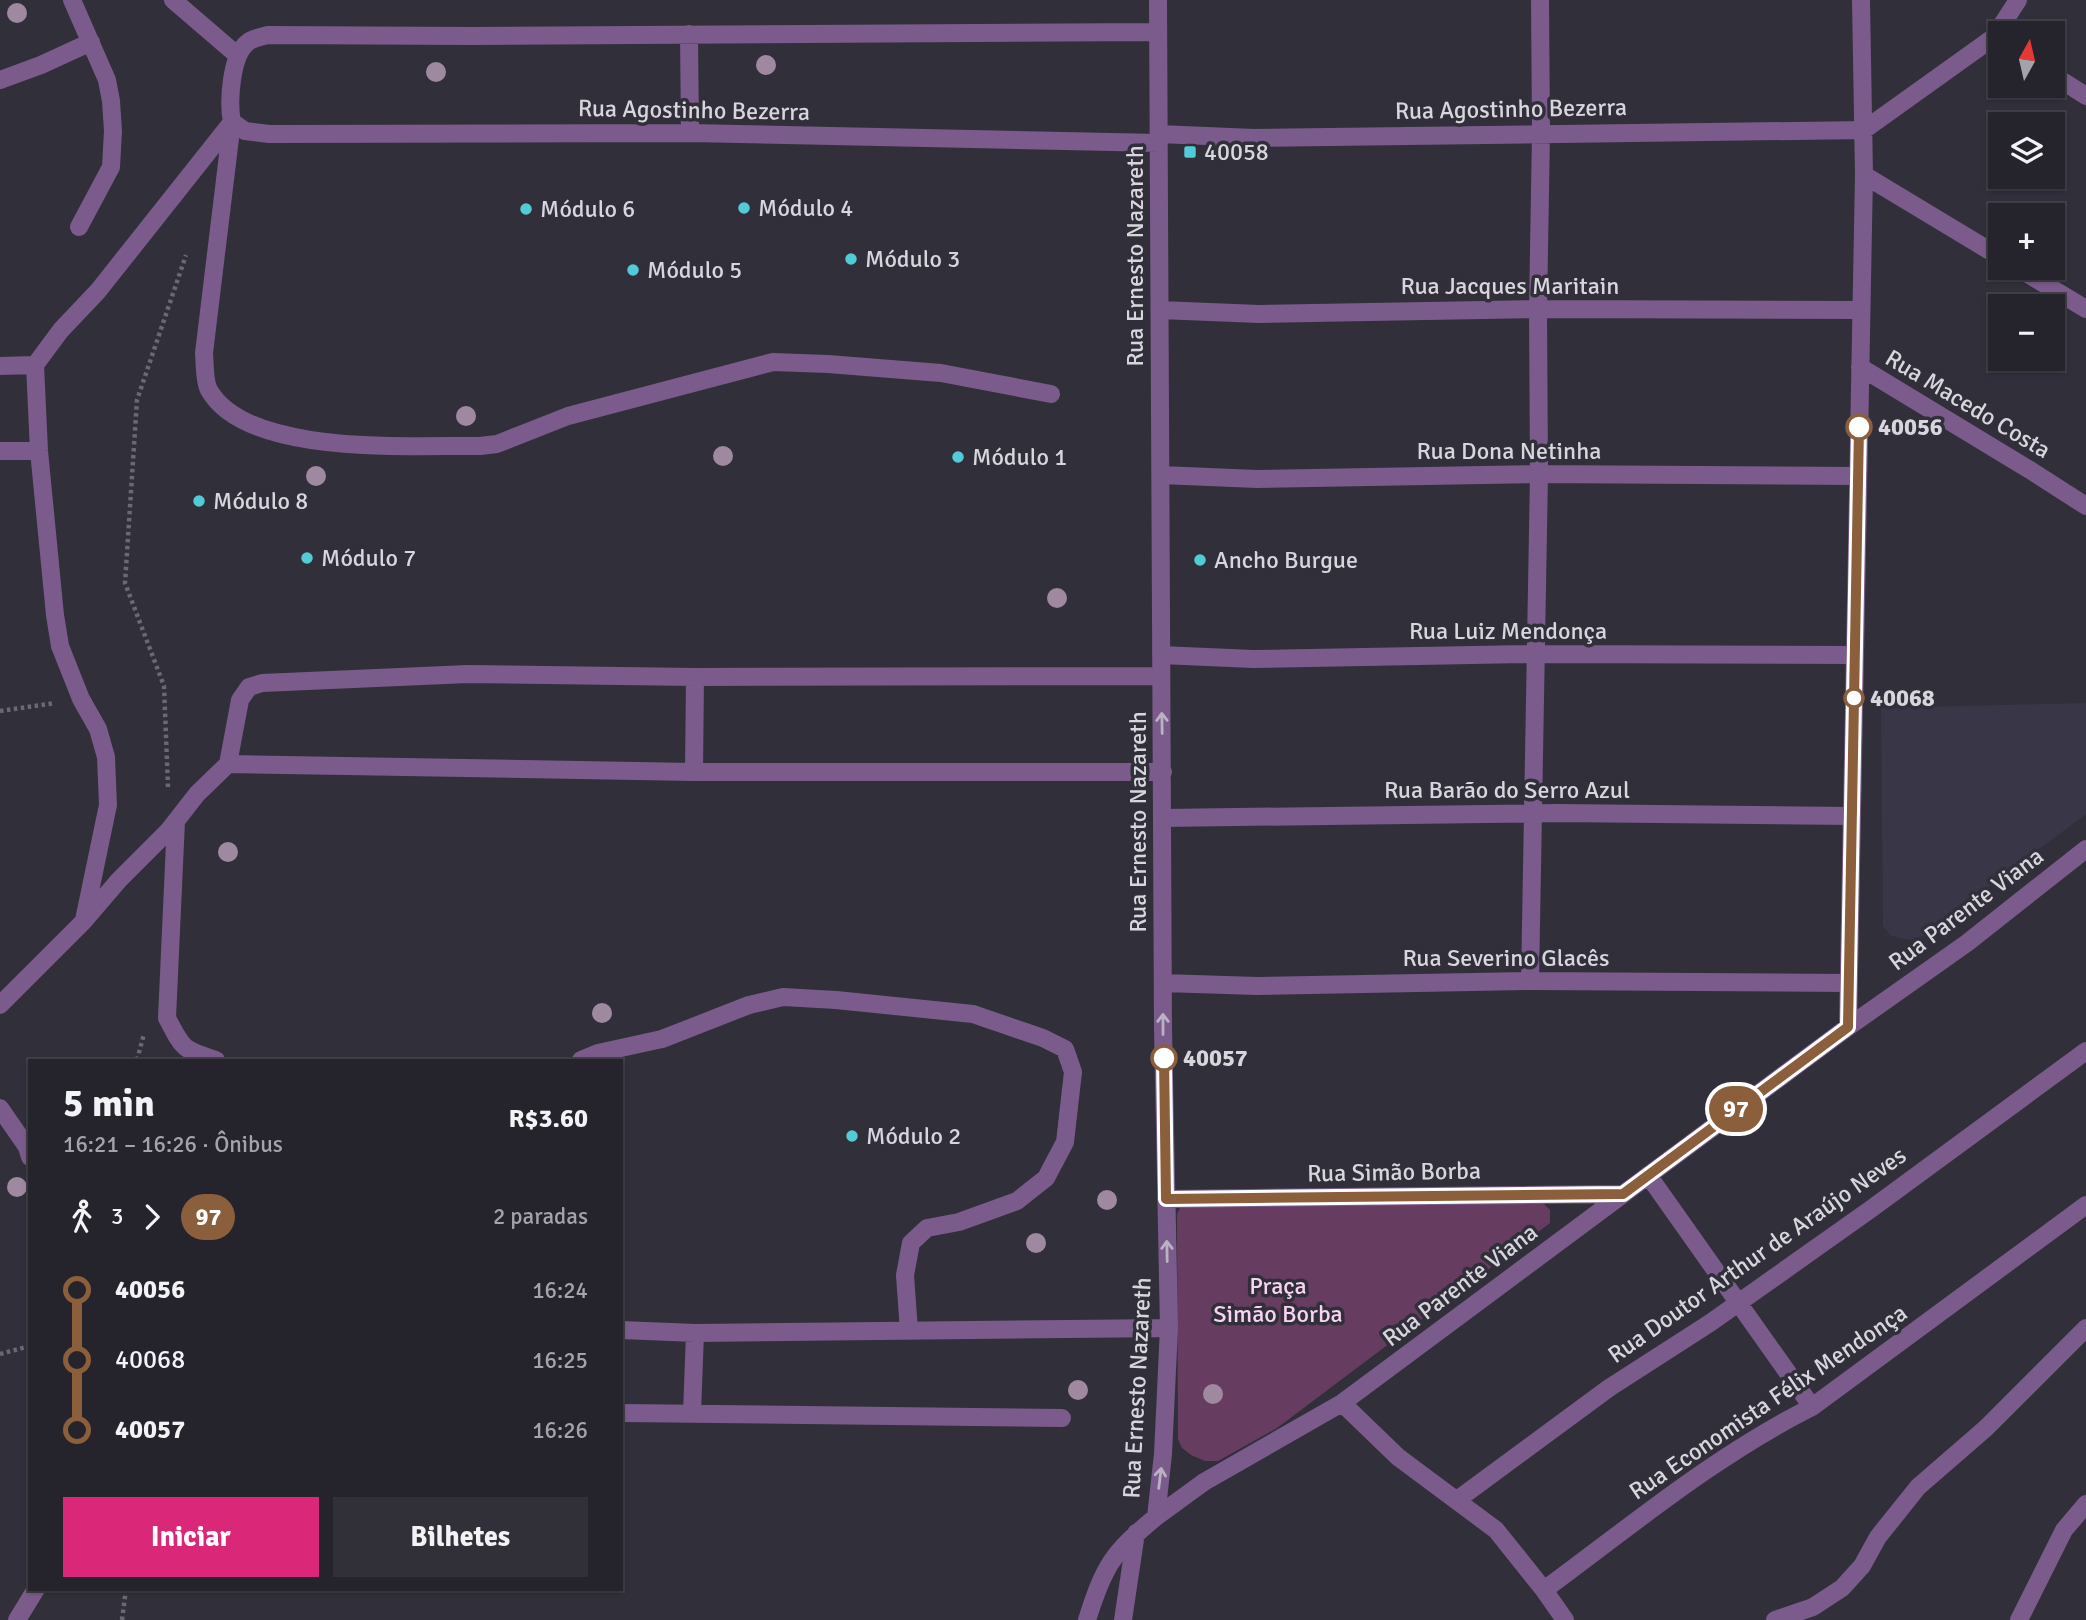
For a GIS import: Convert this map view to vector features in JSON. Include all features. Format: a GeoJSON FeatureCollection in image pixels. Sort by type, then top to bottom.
{"type":"FeatureCollection","features":[{"type":"Feature","properties":{"kind":"street"},"geometry":{"type":"LineString","coordinates":[[72,0],[107,80],[111,101],[111,167],[79,227]]}},
{"type":"Feature","properties":{"kind":"street"},"geometry":{"type":"LineString","coordinates":[[173,0],[237,55]]}},
{"type":"Feature","properties":{"kind":"street","name":"Rua Ernesto Nazareth"},"geometry":{"type":"LineString","coordinates":[[1087,1620],[1103,1573],[1115,1554],[1156,1517],[1163,1454],[1169,1328],[1163,983],[1158,0]]}},
{"type":"Feature","properties":{"kind":"street"},"geometry":{"type":"LineString","coordinates":[[1530,981],[1539,474],[1540,0]]}},
{"type":"Feature","properties":{"kind":"street"},"geometry":{"type":"LineString","coordinates":[[1848,1027],[1864,175],[1861,0]]}},
{"type":"Feature","properties":{"kind":"street"},"geometry":{"type":"LineString","coordinates":[[2007,21],[2018,0]]}},
{"type":"Feature","properties":{"kind":"street"},"geometry":{"type":"LineString","coordinates":[[1051,394],[942,373],[773,362],[568,416],[497,444],[353,445],[272,433],[232,414],[208,389],[204,353],[232,122],[229,108],[237,55],[248,41],[268,35],[1157,32]]}},
{"type":"Feature","properties":{"kind":"street"},"geometry":{"type":"LineString","coordinates":[[689,34],[690,133]]}},
{"type":"Feature","properties":{"kind":"street"},"geometry":{"type":"LineString","coordinates":[[0,80],[91,42]]}},
{"type":"Feature","properties":{"kind":"street"},"geometry":{"type":"LineString","coordinates":[[1864,130],[1988,45]]}},
{"type":"Feature","properties":{"kind":"street"},"geometry":{"type":"LineString","coordinates":[[2065,83],[2086,96]]}},
{"type":"Feature","properties":{"kind":"street"},"geometry":{"type":"LineString","coordinates":[[83,922],[108,805],[106,757],[98,729],[81,699],[60,646],[39,451],[35,365],[61,330],[98,291],[232,122]]}},
{"type":"Feature","properties":{"kind":"street","name":"Rua Agostinho Bezerra"},"geometry":{"type":"LineString","coordinates":[[232,122],[245,131],[269,134],[690,133],[1158,139],[1864,130]]}},
{"type":"Feature","properties":{"kind":"street"},"geometry":{"type":"LineString","coordinates":[[1864,175],[1988,250]]}},
{"type":"Feature","properties":{"kind":"street"},"geometry":{"type":"LineString","coordinates":[[2038,280],[2086,309]]}},
{"type":"Feature","properties":{"kind":"street","name":"Rua Jacques Maritain"},"geometry":{"type":"LineString","coordinates":[[1160,310],[1259,314],[1538,309],[1861,310]]}},
{"type":"Feature","properties":{"kind":"street"},"geometry":{"type":"LineString","coordinates":[[0,366],[35,365]]}},
{"type":"Feature","properties":{"kind":"street","name":"Rua Macedo Costa"},"geometry":{"type":"LineString","coordinates":[[1860,367],[2086,506]]}},
{"type":"Feature","properties":{"kind":"street"},"geometry":{"type":"LineString","coordinates":[[0,451],[39,451]]}},
{"type":"Feature","properties":{"kind":"street","name":"Rua Dona Netinha"},"geometry":{"type":"LineString","coordinates":[[1161,475],[1257,479],[1539,474],[1858,476]]}},
{"type":"Feature","properties":{"kind":"street","name":"Rua Luiz Mendonça"},"geometry":{"type":"LineString","coordinates":[[1161,655],[1253,659],[1536,654],[1855,655]]}},
{"type":"Feature","properties":{"kind":"street"},"geometry":{"type":"LineString","coordinates":[[0,1005],[83,922],[197,794],[228,764],[240,700],[249,687],[262,683],[468,674],[695,677],[1161,676]]}},
{"type":"Feature","properties":{"kind":"street"},"geometry":{"type":"LineString","coordinates":[[694,772],[695,677]]}},
{"type":"Feature","properties":{"kind":"street"},"geometry":{"type":"LineString","coordinates":[[228,764],[694,772],[1163,772]]}},
{"type":"Feature","properties":{"kind":"street","name":"Rua Barão do Serro Azul"},"geometry":{"type":"LineString","coordinates":[[1163,818],[1533,814],[1851,816]]}},
{"type":"Feature","properties":{"kind":"street"},"geometry":{"type":"LineString","coordinates":[[172,825],[167,1018],[177,1039],[189,1051],[213,1059]]}},
{"type":"Feature","properties":{"kind":"street","name":"Rua Parente Viana"},"geometry":{"type":"LineString","coordinates":[[1156,1517],[1203,1482],[1342,1403],[1848,1027],[1967,943],[2086,849]]}},
{"type":"Feature","properties":{"kind":"street","name":"Rua Severino Glacês"},"geometry":{"type":"LineString","coordinates":[[1163,983],[1256,986],[1530,981],[1849,983]]}},
{"type":"Feature","properties":{"kind":"street"},"geometry":{"type":"LineString","coordinates":[[583,1059],[598,1053],[663,1040],[750,1005],[783,997],[973,1014],[1043,1038],[1065,1049],[1073,1072],[1065,1142],[1046,1178],[1017,1201],[959,1222],[927,1228],[911,1243],[905,1275],[909,1331]]}},
{"type":"Feature","properties":{"kind":"street","name":"Rua Doutor Arthur de Araújo Neves"},"geometry":{"type":"LineString","coordinates":[[1457,1500],[1609,1388],[1739,1303],[2086,1051]]}},
{"type":"Feature","properties":{"kind":"street"},"geometry":{"type":"LineString","coordinates":[[0,1108],[28,1150]]}},
{"type":"Feature","properties":{"kind":"street"},"geometry":{"type":"LineString","coordinates":[[1648,1175],[1812,1407]]}},
{"type":"Feature","properties":{"kind":"street","name":"Rua Simão Borba"},"geometry":{"type":"LineString","coordinates":[[1166,1199],[1623,1194]]}},
{"type":"Feature","properties":{"kind":"street","name":"Rua Economista Félix Mendonça"},"geometry":{"type":"LineString","coordinates":[[1544,1590],[1691,1481],[1812,1407],[2086,1205]]}},
{"type":"Feature","properties":{"kind":"street"},"geometry":{"type":"LineString","coordinates":[[623,1330],[695,1333],[1169,1328]]}},
{"type":"Feature","properties":{"kind":"street"},"geometry":{"type":"LineString","coordinates":[[1775,1620],[1813,1607],[1842,1588],[1862,1566],[1878,1537],[1918,1487],[1986,1428],[2086,1328]]}},
{"type":"Feature","properties":{"kind":"street"},"geometry":{"type":"LineString","coordinates":[[692,1413],[695,1333]]}},
{"type":"Feature","properties":{"kind":"street"},"geometry":{"type":"LineString","coordinates":[[1342,1403],[1398,1457],[1496,1530],[1565,1620]]}},
{"type":"Feature","properties":{"kind":"street"},"geometry":{"type":"LineString","coordinates":[[623,1413],[1062,1418]]}},
{"type":"Feature","properties":{"kind":"street"},"geometry":{"type":"LineString","coordinates":[[2019,1620],[2064,1530],[2086,1504]]}},
{"type":"Feature","properties":{"kind":"street"},"geometry":{"type":"LineString","coordinates":[[1123,1620],[1136,1534]]}},
{"type":"Feature","properties":{"kind":"street"},"geometry":{"type":"LineString","coordinates":[[17,1620],[35,1591]]}},
{"type":"Feature","properties":{"kind":"path"},"geometry":{"type":"LineString","coordinates":[[172,825],[164,686],[125,583],[137,400],[187,251]]}},
{"type":"Feature","properties":{"kind":"path"},"geometry":{"type":"LineString","coordinates":[[0,711],[81,699]]}},
{"type":"Feature","properties":{"kind":"path"},"geometry":{"type":"LineString","coordinates":[[137,1059],[144,1034]]}},
{"type":"Feature","properties":{"kind":"path"},"geometry":{"type":"LineString","coordinates":[[0,1354],[28,1347]]}},
{"type":"Feature","properties":{"kind":"path"},"geometry":{"type":"LineString","coordinates":[[122,1620],[126,1591]]}},
{"type":"Feature","properties":{"kind":"shaded area"},"geometry":{"type":"Polygon","coordinates":[[[2086,703],[2086,814],[1923,936],[1910,940],[1891,936],[1883,926],[1881,708],[2086,703]]]}},
{"type":"Feature","properties":{"kind":"green space","name":"Praça Simão Borba"},"geometry":{"type":"Polygon","coordinates":[[[1542,1202],[1550,1210],[1550,1223],[1277,1428],[1218,1461],[1205,1461],[1182,1448],[1178,1439],[1177,1214],[1182,1204],[1542,1202]]]}},
{"type":"Feature","properties":{"kind":"bus line","name":"97"},"geometry":{"type":"LineString","coordinates":[[1164,1058],[1166,1199],[1623,1194],[1848,1027],[1859,427]]}},
{"type":"Feature","properties":{"kind":"place","name":"40058"},"geometry":{"type":"Point","coordinates":[1190,152]}},
{"type":"Feature","properties":{"kind":"place","name":"Módulo 4"},"geometry":{"type":"Point","coordinates":[744,208]}},
{"type":"Feature","properties":{"kind":"place","name":"Módulo 6"},"geometry":{"type":"Point","coordinates":[526,209]}},
{"type":"Feature","properties":{"kind":"place","name":"Módulo 3"},"geometry":{"type":"Point","coordinates":[851,259]}},
{"type":"Feature","properties":{"kind":"place","name":"Módulo 5"},"geometry":{"type":"Point","coordinates":[633,270]}},
{"type":"Feature","properties":{"kind":"place","name":"40056"},"geometry":{"type":"Point","coordinates":[1859,427]}},
{"type":"Feature","properties":{"kind":"place","name":"Módulo 1"},"geometry":{"type":"Point","coordinates":[958,457]}},
{"type":"Feature","properties":{"kind":"place","name":"Módulo 8"},"geometry":{"type":"Point","coordinates":[199,501]}},
{"type":"Feature","properties":{"kind":"place","name":"Módulo 7"},"geometry":{"type":"Point","coordinates":[307,558]}},
{"type":"Feature","properties":{"kind":"place","name":"Ancho Burgue"},"geometry":{"type":"Point","coordinates":[1200,560]}},
{"type":"Feature","properties":{"kind":"place","name":"40068"},"geometry":{"type":"Point","coordinates":[1854,698]}},
{"type":"Feature","properties":{"kind":"place","name":"40057"},"geometry":{"type":"Point","coordinates":[1164,1058]}},
{"type":"Feature","properties":{"kind":"place","name":"Módulo 2"},"geometry":{"type":"Point","coordinates":[852,1136]}}]}
